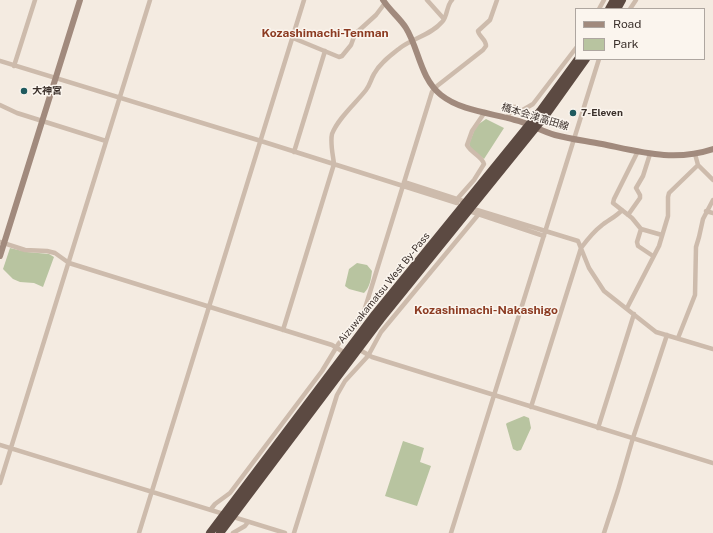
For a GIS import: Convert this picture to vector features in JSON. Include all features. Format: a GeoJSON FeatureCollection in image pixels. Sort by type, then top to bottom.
{"type":"FeatureCollection","features":[{"type":"Feature","properties":{"kind":"highway","name":"Aizuwakamatsu West By-Pass"},"geometry":{"type":"LineString","coordinates":[[210,533],[228,516],[358,349],[474,212],[577,60]]}},
{"type":"Feature","properties":{"kind":"highway","name":"Aizuwakamatsu West By-Pass"},"geometry":{"type":"LineString","coordinates":[[220,533],[228,516],[345,353],[375,314],[466,202],[532,126],[555,103],[585,60]]}},
{"type":"Feature","properties":{"kind":"main road"},"geometry":{"type":"LineString","coordinates":[[0,256],[2,242],[80,0]]}},
{"type":"Feature","properties":{"kind":"main road","name":"橋本会津高田線"},"geometry":{"type":"LineString","coordinates":[[384,1],[404,25],[412,40],[423,69],[435,89],[442,96],[455,104],[507,118],[556,135],[650,154],[671,156],[695,154],[713,149]]}},
{"type":"Feature","properties":{"kind":"street"},"geometry":{"type":"LineString","coordinates":[[14,66],[35,0]]}},
{"type":"Feature","properties":{"kind":"street"},"geometry":{"type":"LineString","coordinates":[[0,483],[150,0]]}},
{"type":"Feature","properties":{"kind":"street"},"geometry":{"type":"LineString","coordinates":[[139,533],[304,0]]}},
{"type":"Feature","properties":{"kind":"street"},"geometry":{"type":"LineString","coordinates":[[427,0],[444,19]]}},
{"type":"Feature","properties":{"kind":"street"},"geometry":{"type":"LineString","coordinates":[[283,330],[334,164],[333,133],[338,124],[366,90],[378,68],[388,57],[412,40],[432,30],[444,19],[448,6],[452,0]]}},
{"type":"Feature","properties":{"kind":"street"},"geometry":{"type":"LineString","coordinates":[[211,509],[216,503],[230,493],[322,371],[336,346],[362,318],[427,108],[435,89],[486,46],[486,43],[479,35],[478,31],[490,20],[497,0]]}},
{"type":"Feature","properties":{"kind":"street"},"geometry":{"type":"LineString","coordinates":[[293,38],[339,57],[342,56],[351,45],[355,34],[376,16],[384,1]]}},
{"type":"Feature","properties":{"kind":"street"},"geometry":{"type":"LineString","coordinates":[[507,118],[513,107],[516,107],[522,111],[533,104],[575,49]]}},
{"type":"Feature","properties":{"kind":"street"},"geometry":{"type":"LineString","coordinates":[[294,152],[325,51]]}},
{"type":"Feature","properties":{"kind":"street"},"geometry":{"type":"LineString","coordinates":[[451,533],[599,60]]}},
{"type":"Feature","properties":{"kind":"street"},"geometry":{"type":"LineString","coordinates":[[0,61],[294,152],[457,201],[466,202]]}},
{"type":"Feature","properties":{"kind":"street"},"geometry":{"type":"LineString","coordinates":[[0,106],[16,114],[106,141]]}},
{"type":"Feature","properties":{"kind":"street"},"geometry":{"type":"LineString","coordinates":[[457,201],[474,180],[484,164],[482,159],[468,148],[467,145],[472,131],[485,112]]}},
{"type":"Feature","properties":{"kind":"street"},"geometry":{"type":"LineString","coordinates":[[638,151],[613,201],[615,205],[636,222],[641,229],[662,235]]}},
{"type":"Feature","properties":{"kind":"street"},"geometry":{"type":"LineString","coordinates":[[628,215],[640,198],[636,188],[643,176],[650,154]]}},
{"type":"Feature","properties":{"kind":"street"},"geometry":{"type":"LineString","coordinates":[[695,154],[698,166],[713,180]]}},
{"type":"Feature","properties":{"kind":"street"},"geometry":{"type":"LineString","coordinates":[[627,308],[662,235],[668,216],[669,192],[698,166]]}},
{"type":"Feature","properties":{"kind":"street"},"geometry":{"type":"LineString","coordinates":[[678,338],[695,295],[696,247],[700,237],[703,219],[713,200]]}},
{"type":"Feature","properties":{"kind":"street"},"geometry":{"type":"LineString","coordinates":[[531,407],[581,248],[595,231],[615,217],[622,210]]}},
{"type":"Feature","properties":{"kind":"street"},"geometry":{"type":"LineString","coordinates":[[706,211],[713,213]]}},
{"type":"Feature","properties":{"kind":"street"},"geometry":{"type":"LineString","coordinates":[[294,533],[337,395],[345,381],[368,356],[382,332],[474,212],[544,233],[578,241],[582,254],[601,289],[653,330],[713,349]]}},
{"type":"Feature","properties":{"kind":"street"},"geometry":{"type":"LineString","coordinates":[[641,229],[637,244],[653,256]]}},
{"type":"Feature","properties":{"kind":"street"},"geometry":{"type":"LineString","coordinates":[[2,242],[25,250],[55,253],[69,262],[336,346],[345,353]]}},
{"type":"Feature","properties":{"kind":"street"},"geometry":{"type":"LineString","coordinates":[[598,428],[634,314]]}},
{"type":"Feature","properties":{"kind":"street"},"geometry":{"type":"LineString","coordinates":[[604,533],[667,335]]}},
{"type":"Feature","properties":{"kind":"street"},"geometry":{"type":"LineString","coordinates":[[358,349],[368,356],[713,463]]}},
{"type":"Feature","properties":{"kind":"street"},"geometry":{"type":"LineString","coordinates":[[0,444],[285,533]]}},
{"type":"Feature","properties":{"kind":"street"},"geometry":{"type":"LineString","coordinates":[[233,533],[245,526],[248,522]]}},
{"type":"Feature","properties":{"kind":"green space"},"geometry":{"type":"Polygon","coordinates":[[[486,119],[504,128],[484,159],[471,149],[469,144],[476,126],[486,119]]]}},
{"type":"Feature","properties":{"kind":"green space"},"geometry":{"type":"Polygon","coordinates":[[[10,248],[27,252],[49,254],[54,257],[43,287],[34,283],[20,282],[13,279],[3,269],[10,248]]]}},
{"type":"Feature","properties":{"kind":"green space"},"geometry":{"type":"Polygon","coordinates":[[[357,263],[367,265],[372,271],[369,286],[364,293],[349,289],[345,286],[349,269],[357,263]]]}},
{"type":"Feature","properties":{"kind":"green space"},"geometry":{"type":"Polygon","coordinates":[[[524,416],[529,418],[531,428],[521,450],[517,451],[513,449],[506,424],[524,416]]]}},
{"type":"Feature","properties":{"kind":"green space"},"geometry":{"type":"Polygon","coordinates":[[[403,441],[424,448],[420,462],[431,466],[417,506],[385,496],[403,441]]]}},
{"type":"Feature","properties":{"kind":"place","name":"大神宮"},"geometry":{"type":"Point","coordinates":[24,91]}},
{"type":"Feature","properties":{"kind":"place","name":"7-Eleven"},"geometry":{"type":"Point","coordinates":[573,113]}},
{"type":"Feature","properties":{"kind":"district","name":"Kozashimachi-Tenman"},"geometry":{"type":"Point","coordinates":[325,33]}},
{"type":"Feature","properties":{"kind":"district","name":"Kozashimachi-Nakashigo"},"geometry":{"type":"Point","coordinates":[486,310]}}]}
